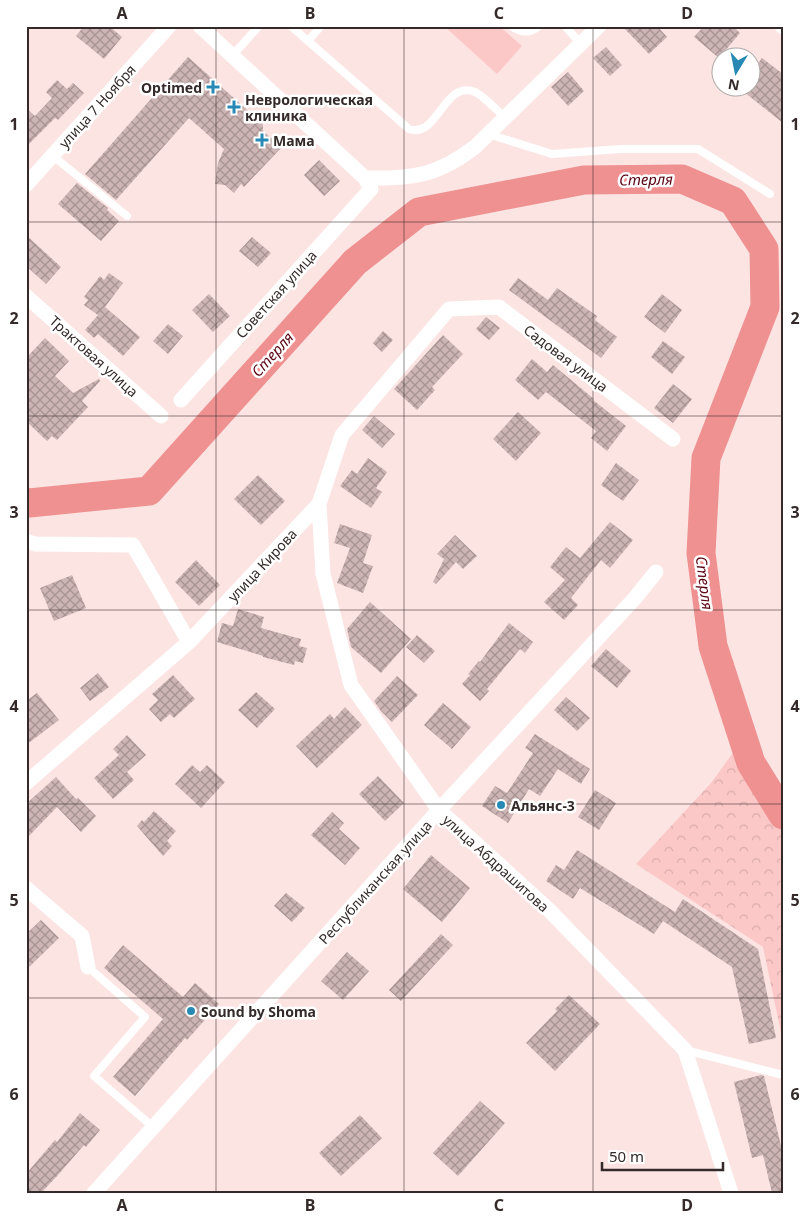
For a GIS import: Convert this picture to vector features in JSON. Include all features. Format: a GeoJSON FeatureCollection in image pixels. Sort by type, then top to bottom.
{"type":"FeatureCollection","features":[{"type":"Feature","properties":{"kind":"street","name":"улица 7 Ноября"},"geometry":{"type":"LineString","coordinates":[[26,185],[169,26]]}},
{"type":"Feature","properties":{"kind":"street"},"geometry":{"type":"LineString","coordinates":[[200,26],[371,188],[430,172],[462,157],[599,26]]}},
{"type":"Feature","properties":{"kind":"street","name":"Советская улица"},"geometry":{"type":"LineString","coordinates":[[181,400],[371,188]]}},
{"type":"Feature","properties":{"kind":"street","name":"Трактовая улица"},"geometry":{"type":"LineString","coordinates":[[26,296],[162,416]]}},
{"type":"Feature","properties":{"kind":"street","name":"Садовая улица"},"geometry":{"type":"LineString","coordinates":[[449,310],[499,307],[672,439]]}},
{"type":"Feature","properties":{"kind":"street","name":"улица Кирова"},"geometry":{"type":"LineString","coordinates":[[26,783],[189,642],[320,504],[342,435],[449,310]]}},
{"type":"Feature","properties":{"kind":"street","name":"улица Абдрашитова"},"geometry":{"type":"LineString","coordinates":[[320,504],[323,574],[351,685],[439,810],[548,909],[685,1050],[731,1193]]}},
{"type":"Feature","properties":{"kind":"street"},"geometry":{"type":"LineString","coordinates":[[26,541],[35,544],[132,545],[189,642]]}},
{"type":"Feature","properties":{"kind":"street","name":"Республиканская улица"},"geometry":{"type":"LineString","coordinates":[[94,1193],[439,810],[635,598],[656,572]]}},
{"type":"Feature","properties":{"kind":"street"},"geometry":{"type":"LineString","coordinates":[[26,888],[82,936],[88,967]]}},
{"type":"Feature","properties":{"kind":"lane"},"geometry":{"type":"LineString","coordinates":[[232,56],[259,26]]}},
{"type":"Feature","properties":{"kind":"lane"},"geometry":{"type":"LineString","coordinates":[[291,26],[409,129],[425,128],[454,95],[464,91],[476,92],[505,117]]}},
{"type":"Feature","properties":{"kind":"lane"},"geometry":{"type":"LineString","coordinates":[[308,41],[321,26]]}},
{"type":"Feature","properties":{"kind":"lane"},"geometry":{"type":"LineString","coordinates":[[511,26],[525,32],[532,31],[539,26]]}},
{"type":"Feature","properties":{"kind":"lane"},"geometry":{"type":"LineString","coordinates":[[565,26],[581,44]]}},
{"type":"Feature","properties":{"kind":"lane"},"geometry":{"type":"LineString","coordinates":[[488,134],[552,154],[621,149],[698,149],[770,194]]}},
{"type":"Feature","properties":{"kind":"lane"},"geometry":{"type":"LineString","coordinates":[[53,156],[127,216]]}},
{"type":"Feature","properties":{"kind":"lane"},"geometry":{"type":"LineString","coordinates":[[88,967],[145,1017],[94,1076],[153,1127]]}},
{"type":"Feature","properties":{"kind":"lane"},"geometry":{"type":"LineString","coordinates":[[685,1050],[783,1075]]}},
{"type":"Feature","properties":{"kind":"green space"},"geometry":{"type":"Polygon","coordinates":[[[444,26],[499,26],[522,46],[497,74],[444,26]]]}},
{"type":"Feature","properties":{"kind":"green space"},"geometry":{"type":"Polygon","coordinates":[[[735,750],[783,831],[783,1042],[763,947],[636,864],[711,783],[735,750]]]}},
{"type":"Feature","properties":{"kind":"building"},"geometry":{"type":"Polygon","coordinates":[[[84,26],[109,26],[122,37],[104,59],[76,36],[84,26]]]}},
{"type":"Feature","properties":{"kind":"building"},"geometry":{"type":"Polygon","coordinates":[[[622,26],[657,26],[667,37],[649,54],[622,26]]]}},
{"type":"Feature","properties":{"kind":"building"},"geometry":{"type":"Polygon","coordinates":[[[704,26],[733,26],[740,33],[727,48],[712,48],[712,52],[694,37],[704,26]]]}},
{"type":"Feature","properties":{"kind":"building"},"geometry":{"type":"Polygon","coordinates":[[[606,47],[622,65],[610,76],[593,58],[606,47]]]}},
{"type":"Feature","properties":{"kind":"building"},"geometry":{"type":"Polygon","coordinates":[[[188,57],[254,116],[262,111],[263,131],[282,147],[244,187],[241,184],[234,193],[225,185],[215,184],[218,163],[224,149],[189,118],[116,200],[85,174],[188,57]]]}},
{"type":"Feature","properties":{"kind":"building"},"geometry":{"type":"Polygon","coordinates":[[[762,58],[783,74],[783,123],[752,98],[762,98],[762,58]]]}},
{"type":"Feature","properties":{"kind":"building"},"geometry":{"type":"Polygon","coordinates":[[[568,72],[584,91],[568,106],[551,87],[568,72]]]}},
{"type":"Feature","properties":{"kind":"building"},"geometry":{"type":"Polygon","coordinates":[[[57,80],[67,89],[73,83],[84,93],[58,120],[55,118],[26,147],[26,108],[35,116],[52,98],[46,92],[57,80]]]}},
{"type":"Feature","properties":{"kind":"building"},"geometry":{"type":"Polygon","coordinates":[[[319,160],[340,181],[324,196],[304,175],[319,160]]]}},
{"type":"Feature","properties":{"kind":"building"},"geometry":{"type":"Polygon","coordinates":[[[77,183],[108,208],[107,210],[119,221],[101,241],[58,204],[77,183]]]}},
{"type":"Feature","properties":{"kind":"building"},"geometry":{"type":"Polygon","coordinates":[[[26,235],[61,267],[46,284],[26,266],[26,235]]]}},
{"type":"Feature","properties":{"kind":"building"},"geometry":{"type":"Polygon","coordinates":[[[252,237],[271,253],[258,267],[239,251],[252,237]]]}},
{"type":"Feature","properties":{"kind":"building"},"geometry":{"type":"Polygon","coordinates":[[[109,273],[123,283],[105,307],[140,337],[123,356],[98,334],[94,338],[85,330],[98,315],[84,305],[88,300],[84,297],[100,276],[104,280],[109,273]]]}},
{"type":"Feature","properties":{"kind":"building"},"geometry":{"type":"Polygon","coordinates":[[[518,278],[548,300],[557,288],[597,316],[595,320],[617,337],[601,358],[509,290],[518,278]]]}},
{"type":"Feature","properties":{"kind":"building"},"geometry":{"type":"Polygon","coordinates":[[[209,294],[230,316],[213,332],[192,310],[209,294]]]}},
{"type":"Feature","properties":{"kind":"building"},"geometry":{"type":"Polygon","coordinates":[[[662,294],[682,310],[665,333],[644,317],[662,294]]]}},
{"type":"Feature","properties":{"kind":"building"},"geometry":{"type":"Polygon","coordinates":[[[486,317],[500,328],[489,340],[476,329],[486,317]]]}},
{"type":"Feature","properties":{"kind":"building"},"geometry":{"type":"Polygon","coordinates":[[[168,324],[183,336],[168,354],[153,341],[168,324]]]}},
{"type":"Feature","properties":{"kind":"building"},"geometry":{"type":"Polygon","coordinates":[[[383,331],[393,340],[382,352],[373,343],[383,331]]]}},
{"type":"Feature","properties":{"kind":"building"},"geometry":{"type":"Polygon","coordinates":[[[443,335],[463,354],[432,387],[435,390],[417,410],[394,389],[443,335]]]}},
{"type":"Feature","properties":{"kind":"building"},"geometry":{"type":"Polygon","coordinates":[[[45,338],[69,361],[55,376],[73,393],[99,379],[100,381],[82,401],[88,407],[57,440],[52,436],[47,441],[26,421],[26,358],[45,338]]]}},
{"type":"Feature","properties":{"kind":"building"},"geometry":{"type":"Polygon","coordinates":[[[663,341],[685,357],[672,374],[651,357],[663,341]]]}},
{"type":"Feature","properties":{"kind":"building"},"geometry":{"type":"Polygon","coordinates":[[[532,359],[547,372],[553,365],[626,426],[607,451],[591,438],[596,431],[546,392],[538,400],[515,380],[532,359]]]}},
{"type":"Feature","properties":{"kind":"building"},"geometry":{"type":"Polygon","coordinates":[[[673,384],[692,399],[673,423],[654,408],[673,384]]]}},
{"type":"Feature","properties":{"kind":"building"},"geometry":{"type":"Polygon","coordinates":[[[518,412],[541,433],[516,461],[493,439],[518,412]]]}},
{"type":"Feature","properties":{"kind":"building"},"geometry":{"type":"Polygon","coordinates":[[[374,416],[395,434],[382,448],[362,430],[374,416]]]}},
{"type":"Feature","properties":{"kind":"building"},"geometry":{"type":"Polygon","coordinates":[[[368,458],[387,472],[376,488],[382,492],[371,508],[340,486],[352,470],[357,474],[368,458]]]}},
{"type":"Feature","properties":{"kind":"building"},"geometry":{"type":"Polygon","coordinates":[[[616,463],[639,480],[623,501],[601,485],[616,463]]]}},
{"type":"Feature","properties":{"kind":"building"},"geometry":{"type":"Polygon","coordinates":[[[258,475],[285,501],[261,525],[234,499],[258,475]]]}},
{"type":"Feature","properties":{"kind":"building"},"geometry":{"type":"Polygon","coordinates":[[[610,522],[633,540],[610,568],[601,560],[571,598],[578,605],[564,620],[544,602],[565,580],[550,567],[566,547],[580,558],[610,522]]]}},
{"type":"Feature","properties":{"kind":"building"},"geometry":{"type":"Polygon","coordinates":[[[340,524],[372,535],[363,563],[373,566],[363,593],[337,583],[350,548],[334,543],[340,524]]]}},
{"type":"Feature","properties":{"kind":"building"},"geometry":{"type":"Polygon","coordinates":[[[455,535],[477,556],[463,569],[456,562],[436,584],[433,582],[444,559],[437,554],[455,535]]]}},
{"type":"Feature","properties":{"kind":"building"},"geometry":{"type":"Polygon","coordinates":[[[196,560],[220,585],[199,606],[175,582],[196,560]]]}},
{"type":"Feature","properties":{"kind":"building"},"geometry":{"type":"Polygon","coordinates":[[[72,575],[86,608],[54,621],[40,588],[72,575]]]}},
{"type":"Feature","properties":{"kind":"building"},"geometry":{"type":"Polygon","coordinates":[[[370,602],[411,639],[381,673],[351,647],[347,629],[370,602]]]}},
{"type":"Feature","properties":{"kind":"building"},"geometry":{"type":"Polygon","coordinates":[[[238,609],[264,617],[261,628],[301,639],[299,646],[307,648],[303,663],[295,661],[294,665],[217,642],[222,623],[233,626],[238,609]]]}},
{"type":"Feature","properties":{"kind":"building"},"geometry":{"type":"Polygon","coordinates":[[[509,623],[533,642],[525,653],[520,649],[487,689],[489,691],[480,701],[462,684],[509,623]]]}},
{"type":"Feature","properties":{"kind":"building"},"geometry":{"type":"Polygon","coordinates":[[[417,635],[435,651],[424,663],[406,647],[417,635]]]}},
{"type":"Feature","properties":{"kind":"building"},"geometry":{"type":"Polygon","coordinates":[[[606,649],[631,671],[617,688],[591,666],[606,649]]]}},
{"type":"Feature","properties":{"kind":"building"},"geometry":{"type":"Polygon","coordinates":[[[98,673],[109,687],[90,701],[80,688],[98,673]]]}},
{"type":"Feature","properties":{"kind":"building"},"geometry":{"type":"Polygon","coordinates":[[[173,675],[195,699],[174,718],[170,714],[161,722],[149,709],[158,700],[152,694],[173,675]]]}},
{"type":"Feature","properties":{"kind":"building"},"geometry":{"type":"Polygon","coordinates":[[[397,676],[418,695],[392,722],[374,701],[397,676]]]}},
{"type":"Feature","properties":{"kind":"building"},"geometry":{"type":"Polygon","coordinates":[[[256,692],[275,709],[257,728],[238,710],[256,692]]]}},
{"type":"Feature","properties":{"kind":"building"},"geometry":{"type":"Polygon","coordinates":[[[37,693],[59,720],[26,745],[26,701],[37,693]]]}},
{"type":"Feature","properties":{"kind":"building"},"geometry":{"type":"Polygon","coordinates":[[[566,697],[590,718],[577,731],[554,710],[566,697]]]}},
{"type":"Feature","properties":{"kind":"building"},"geometry":{"type":"Polygon","coordinates":[[[443,703],[471,727],[452,749],[424,725],[443,703]]]}},
{"type":"Feature","properties":{"kind":"building"},"geometry":{"type":"Polygon","coordinates":[[[345,707],[362,725],[317,768],[296,746],[330,714],[334,719],[345,707]]]}},
{"type":"Feature","properties":{"kind":"building"},"geometry":{"type":"Polygon","coordinates":[[[535,734],[590,769],[581,784],[558,769],[540,796],[529,789],[508,823],[482,806],[495,786],[507,793],[533,753],[525,748],[535,734]]]}},
{"type":"Feature","properties":{"kind":"building"},"geometry":{"type":"Polygon","coordinates":[[[127,735],[146,755],[127,772],[134,780],[113,799],[94,778],[119,755],[113,749],[127,735]]]}},
{"type":"Feature","properties":{"kind":"building"},"geometry":{"type":"Polygon","coordinates":[[[192,765],[200,772],[207,765],[225,782],[201,808],[175,784],[192,765]]]}},
{"type":"Feature","properties":{"kind":"building"},"geometry":{"type":"Polygon","coordinates":[[[378,776],[404,803],[385,821],[359,794],[378,776]]]}},
{"type":"Feature","properties":{"kind":"building"},"geometry":{"type":"Polygon","coordinates":[[[56,777],[76,799],[78,798],[96,816],[81,832],[57,807],[26,839],[26,804],[56,777]]]}},
{"type":"Feature","properties":{"kind":"building"},"geometry":{"type":"Polygon","coordinates":[[[595,790],[616,803],[599,830],[578,817],[595,790]]]}},
{"type":"Feature","properties":{"kind":"building"},"geometry":{"type":"Polygon","coordinates":[[[154,811],[176,831],[167,841],[172,846],[163,856],[137,826],[142,820],[144,822],[154,811]]]}},
{"type":"Feature","properties":{"kind":"building"},"geometry":{"type":"Polygon","coordinates":[[[332,812],[344,823],[339,829],[360,848],[345,865],[311,835],[332,812]]]}},
{"type":"Feature","properties":{"kind":"building"},"geometry":{"type":"Polygon","coordinates":[[[577,850],[675,912],[683,899],[758,949],[776,1038],[749,1044],[732,967],[663,921],[654,934],[580,888],[573,899],[546,881],[556,865],[564,870],[577,850]]]}},
{"type":"Feature","properties":{"kind":"building"},"geometry":{"type":"Polygon","coordinates":[[[431,855],[470,888],[442,922],[403,889],[431,855]]]}},
{"type":"Feature","properties":{"kind":"building"},"geometry":{"type":"Polygon","coordinates":[[[286,893],[305,908],[292,922],[274,906],[286,893]]]}},
{"type":"Feature","properties":{"kind":"building"},"geometry":{"type":"Polygon","coordinates":[[[41,920],[59,938],[26,970],[26,934],[41,920]]]}},
{"type":"Feature","properties":{"kind":"building"},"geometry":{"type":"Polygon","coordinates":[[[441,934],[453,945],[401,1001],[389,990],[441,934]]]}},
{"type":"Feature","properties":{"kind":"building"},"geometry":{"type":"Polygon","coordinates":[[[123,945],[183,997],[195,983],[219,1004],[187,1040],[185,1038],[135,1096],[113,1077],[163,1019],[104,968],[123,945]]]}},
{"type":"Feature","properties":{"kind":"building"},"geometry":{"type":"Polygon","coordinates":[[[347,952],[369,971],[343,1000],[321,981],[347,952]]]}},
{"type":"Feature","properties":{"kind":"building"},"geometry":{"type":"Polygon","coordinates":[[[569,995],[600,1024],[555,1071],[526,1043],[557,1011],[555,1009],[569,995]]]}},
{"type":"Feature","properties":{"kind":"building"},"geometry":{"type":"Polygon","coordinates":[[[761,1075],[764,1076],[783,1154],[783,1193],[772,1193],[763,1155],[752,1158],[734,1082],[761,1075]]]}},
{"type":"Feature","properties":{"kind":"building"},"geometry":{"type":"Polygon","coordinates":[[[480,1101],[505,1123],[458,1176],[433,1153],[480,1101]]]}},
{"type":"Feature","properties":{"kind":"building"},"geometry":{"type":"Polygon","coordinates":[[[80,1113],[100,1130],[41,1193],[26,1193],[26,1174],[55,1140],[57,1142],[80,1113]]]}},
{"type":"Feature","properties":{"kind":"building"},"geometry":{"type":"Polygon","coordinates":[[[360,1115],[382,1138],[341,1176],[319,1153],[360,1115]]]}},
{"type":"Feature","properties":{"kind":"waterway","name":"Стерля"},"geometry":{"type":"LineString","coordinates":[[26,502],[149,491],[355,262],[419,212],[584,180],[682,179],[733,201],[764,249],[765,307],[706,458],[701,553],[713,646],[751,763],[783,815]]}},
{"type":"Feature","properties":{"kind":"place","name":"Optimed"},"geometry":{"type":"Point","coordinates":[213,87]}},
{"type":"Feature","properties":{"kind":"place","name":"Неврологическая клиника"},"geometry":{"type":"Point","coordinates":[234,107]}},
{"type":"Feature","properties":{"kind":"place","name":"Мама"},"geometry":{"type":"Point","coordinates":[262,140]}},
{"type":"Feature","properties":{"kind":"place","name":"Альянс-3"},"geometry":{"type":"Point","coordinates":[501,805]}},
{"type":"Feature","properties":{"kind":"place","name":"Sound by Shoma"},"geometry":{"type":"Point","coordinates":[191,1011]}}]}
